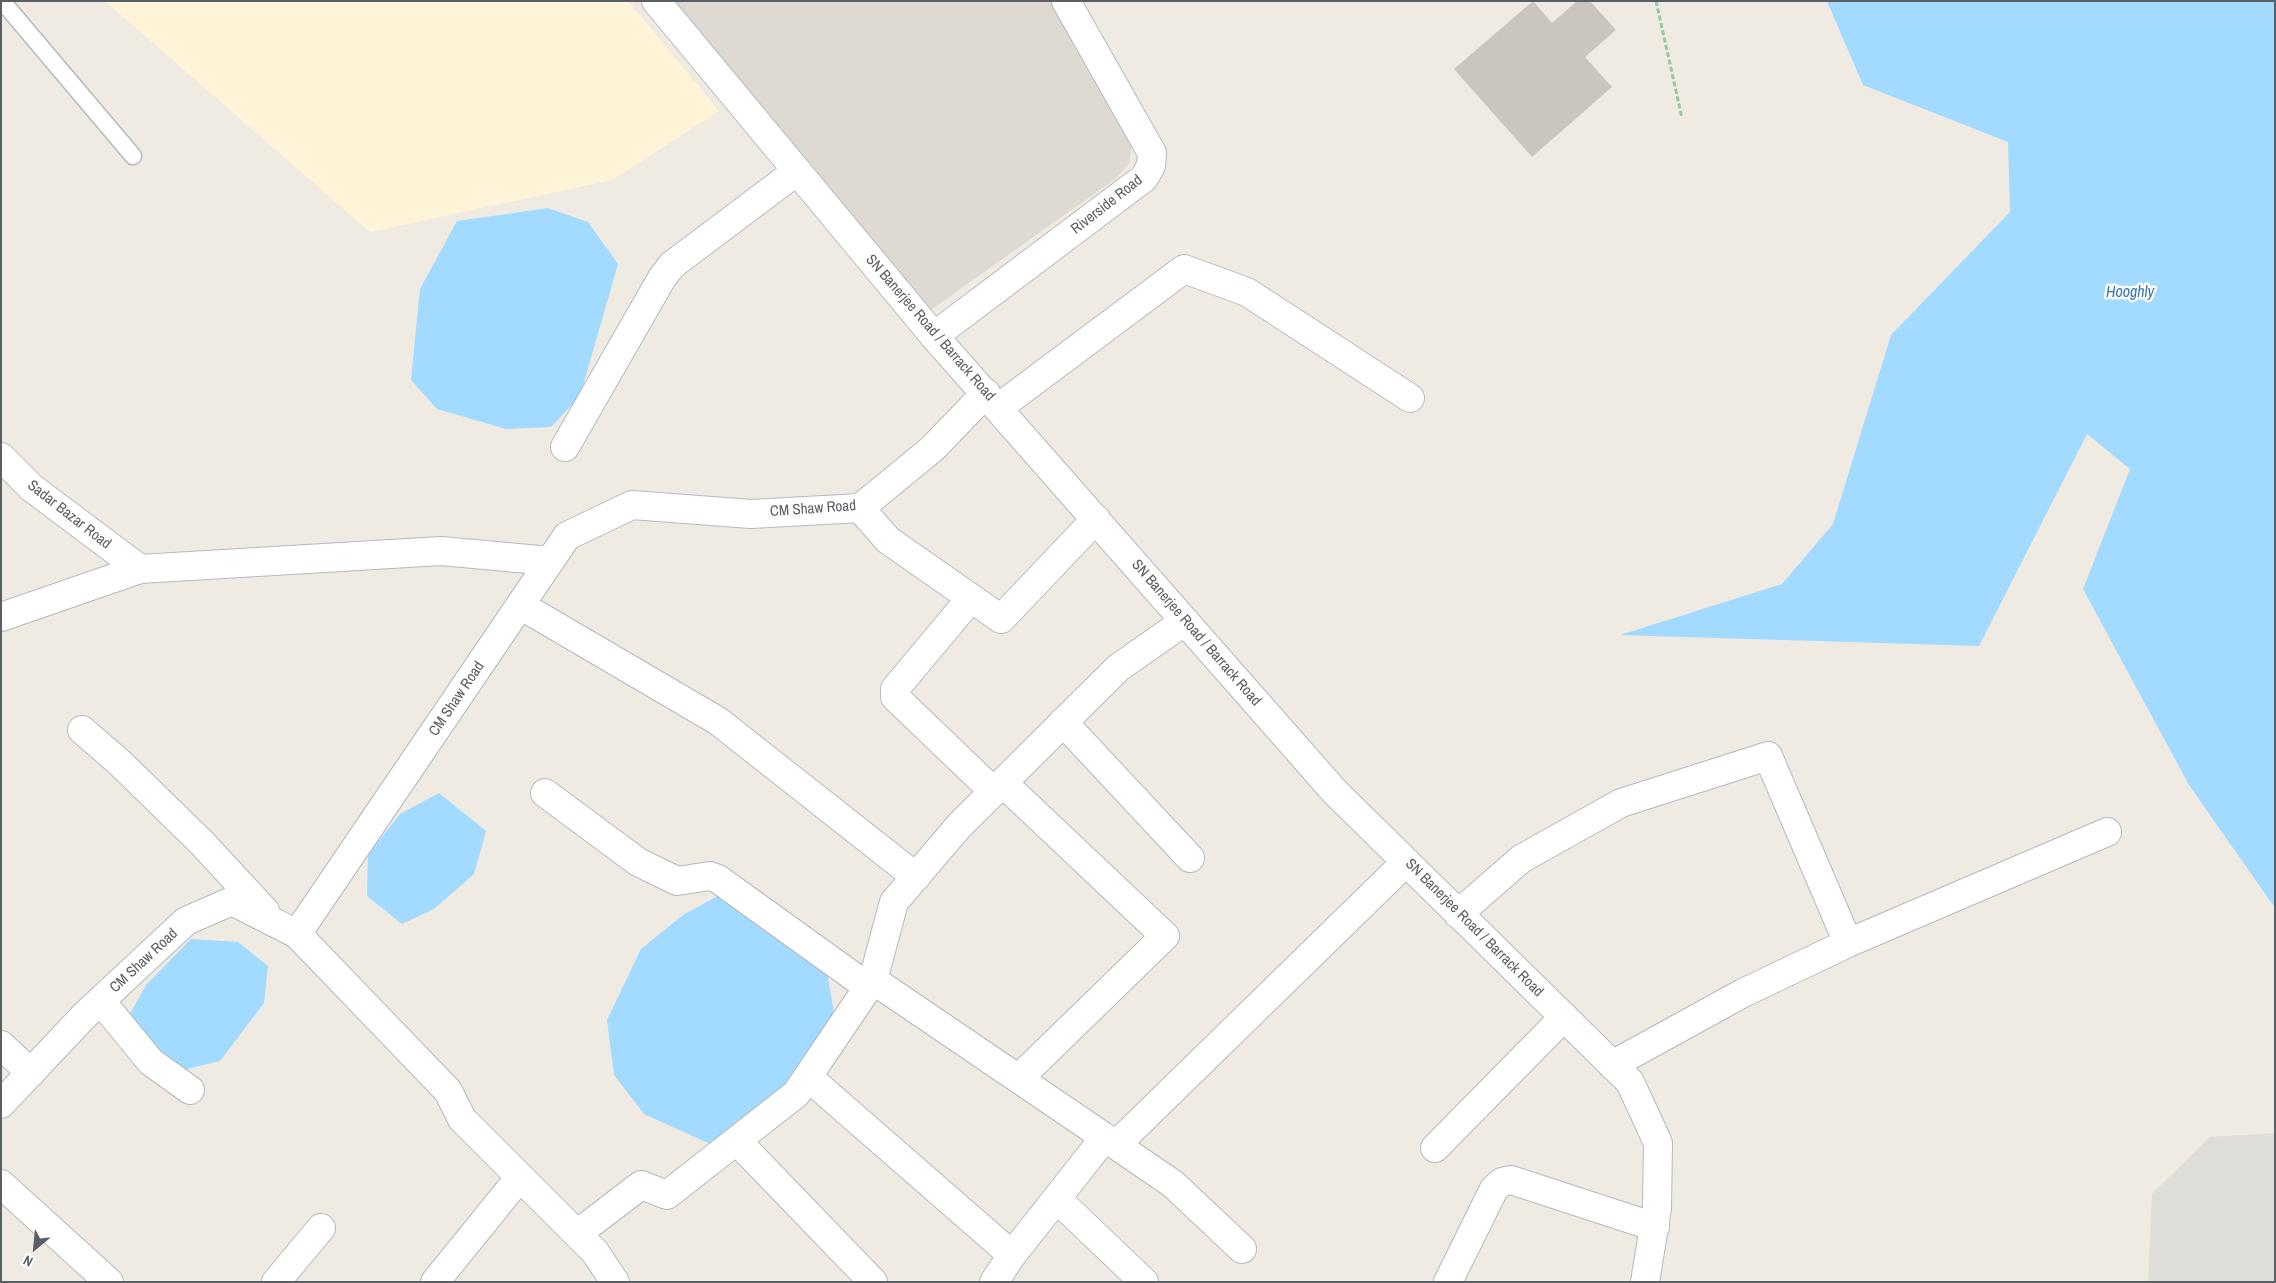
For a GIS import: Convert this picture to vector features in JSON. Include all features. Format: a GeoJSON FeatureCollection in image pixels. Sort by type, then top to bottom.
{"type":"FeatureCollection","features":[{"type":"Feature","properties":{"kind":"street","name":"SN Banerjee Road / Barrack Road"},"geometry":{"type":"LineString","coordinates":[[656,1],[934,336],[1335,792],[1630,1082],[1658,1143],[1658,1208],[1645,1282]]}},
{"type":"Feature","properties":{"kind":"street","name":"Riverside Road"},"geometry":{"type":"LineString","coordinates":[[934,336],[1144,178],[1151,166],[1152,153],[1066,1]]}},
{"type":"Feature","properties":{"kind":"street"},"geometry":{"type":"LineString","coordinates":[[565,447],[662,278],[672,265],[797,171]]}},
{"type":"Feature","properties":{"kind":"street","name":"CM Shaw Road"},"geometry":{"type":"LineString","coordinates":[[1,1104],[101,1001],[186,921],[232,901],[287,929],[520,605],[567,536],[632,505],[751,514],[860,508],[992,400],[1184,269],[1247,292],[1410,398]]}},
{"type":"Feature","properties":{"kind":"street","name":"Sadar Bazar Road"},"geometry":{"type":"LineString","coordinates":[[1,457],[32,488],[140,569]]}},
{"type":"Feature","properties":{"kind":"street"},"geometry":{"type":"LineString","coordinates":[[860,508],[888,540],[1001,619],[1096,519]]}},
{"type":"Feature","properties":{"kind":"street"},"geometry":{"type":"LineString","coordinates":[[1,617],[140,569],[441,551],[550,561]]}},
{"type":"Feature","properties":{"kind":"street"},"geometry":{"type":"LineString","coordinates":[[971,598],[895,689],[895,697],[1165,936],[1019,1078]]}},
{"type":"Feature","properties":{"kind":"street"},"geometry":{"type":"LineString","coordinates":[[520,605],[718,721],[916,877]]}},
{"type":"Feature","properties":{"kind":"street"},"geometry":{"type":"LineString","coordinates":[[577,1234],[641,1185],[666,1196],[796,1094],[871,983],[894,902],[959,826],[1118,668],[1186,621]]}},
{"type":"Feature","properties":{"kind":"street"},"geometry":{"type":"LineString","coordinates":[[1063,722],[1190,858]]}},
{"type":"Feature","properties":{"kind":"street"},"geometry":{"type":"LineString","coordinates":[[82,730],[119,762],[201,842],[448,1091],[462,1119],[595,1252],[615,1282]]}},
{"type":"Feature","properties":{"kind":"street"},"geometry":{"type":"LineString","coordinates":[[1458,914],[1521,860],[1621,803],[1768,756],[1848,943]]}},
{"type":"Feature","properties":{"kind":"street"},"geometry":{"type":"LineString","coordinates":[[545,794],[638,862],[677,881],[710,876],[718,880],[871,983],[1019,1078],[1173,1184],[1242,1249]]}},
{"type":"Feature","properties":{"kind":"street"},"geometry":{"type":"LineString","coordinates":[[1612,1065],[1743,993],[1848,943],[2107,832]]}},
{"type":"Feature","properties":{"kind":"street"},"geometry":{"type":"LineString","coordinates":[[994,1282],[1012,1255],[1057,1199],[1110,1141],[1406,862]]}},
{"type":"Feature","properties":{"kind":"street"},"geometry":{"type":"LineString","coordinates":[[101,1001],[151,1062],[190,1090]]}},
{"type":"Feature","properties":{"kind":"street"},"geometry":{"type":"LineString","coordinates":[[1435,1148],[1564,1017]]}},
{"type":"Feature","properties":{"kind":"street"},"geometry":{"type":"LineString","coordinates":[[1,1045],[30,1073]]}},
{"type":"Feature","properties":{"kind":"street"},"geometry":{"type":"LineString","coordinates":[[808,1077],[1012,1255]]}},
{"type":"Feature","properties":{"kind":"street"},"geometry":{"type":"LineString","coordinates":[[737,1141],[873,1282]]}},
{"type":"Feature","properties":{"kind":"street"},"geometry":{"type":"LineString","coordinates":[[434,1282],[520,1177]]}},
{"type":"Feature","properties":{"kind":"street"},"geometry":{"type":"LineString","coordinates":[[1448,1282],[1494,1189],[1502,1182],[1511,1180],[1655,1227]]}},
{"type":"Feature","properties":{"kind":"street"},"geometry":{"type":"LineString","coordinates":[[1,1184],[109,1282]]}},
{"type":"Feature","properties":{"kind":"street"},"geometry":{"type":"LineString","coordinates":[[1057,1199],[1144,1282]]}},
{"type":"Feature","properties":{"kind":"street"},"geometry":{"type":"LineString","coordinates":[[276,1282],[321,1228]]}},
{"type":"Feature","properties":{"kind":"lane"},"geometry":{"type":"LineString","coordinates":[[2,1],[133,156]]}},
{"type":"Feature","properties":{"kind":"path"},"geometry":{"type":"LineString","coordinates":[[1656,1],[1682,118]]}},
{"type":"Feature","properties":{"kind":"shaded area"},"geometry":{"type":"Polygon","coordinates":[[[105,1],[628,1],[719,111],[612,180],[370,232],[105,1]]]}},
{"type":"Feature","properties":{"kind":"shaded area"},"geometry":{"type":"Polygon","coordinates":[[[674,1],[1050,1],[1132,144],[1129,164],[1115,179],[928,312],[674,1]]]}},
{"type":"Feature","properties":{"kind":"shaded area"},"geometry":{"type":"Polygon","coordinates":[[[2275,1133],[2275,1282],[2148,1282],[2152,1194],[2210,1137],[2275,1133]]]}},
{"type":"Feature","properties":{"kind":"water","name":"Hooghly"},"geometry":{"type":"Polygon","coordinates":[[[1827,1],[2275,1],[2275,908],[2189,785],[2083,589],[2130,469],[2087,434],[1979,646],[1620,635],[1782,584],[1833,524],[1891,335],[2010,212],[2008,142],[1863,85],[1827,1]]]}},
{"type":"Feature","properties":{"kind":"water"},"geometry":{"type":"Polygon","coordinates":[[[548,208],[588,222],[618,264],[580,396],[551,427],[506,429],[437,409],[411,380],[420,289],[457,221],[548,208]]]}},
{"type":"Feature","properties":{"kind":"water"},"geometry":{"type":"Polygon","coordinates":[[[439,793],[486,831],[474,874],[434,909],[402,924],[367,896],[368,855],[400,814],[439,793]]]}},
{"type":"Feature","properties":{"kind":"water"},"geometry":{"type":"Polygon","coordinates":[[[721,894],[826,967],[835,1018],[782,1094],[719,1148],[644,1114],[614,1075],[607,1020],[641,949],[683,915],[721,894]]]}},
{"type":"Feature","properties":{"kind":"water"},"geometry":{"type":"Polygon","coordinates":[[[191,939],[238,942],[268,966],[264,1003],[220,1061],[183,1070],[156,1053],[127,1019],[146,985],[191,939]]]}},
{"type":"Feature","properties":{"kind":"building"},"geometry":{"type":"Polygon","coordinates":[[[1533,1],[1552,23],[1577,1],[1590,1],[1616,30],[1585,57],[1612,87],[1532,157],[1454,69],[1533,1]]]}}]}
